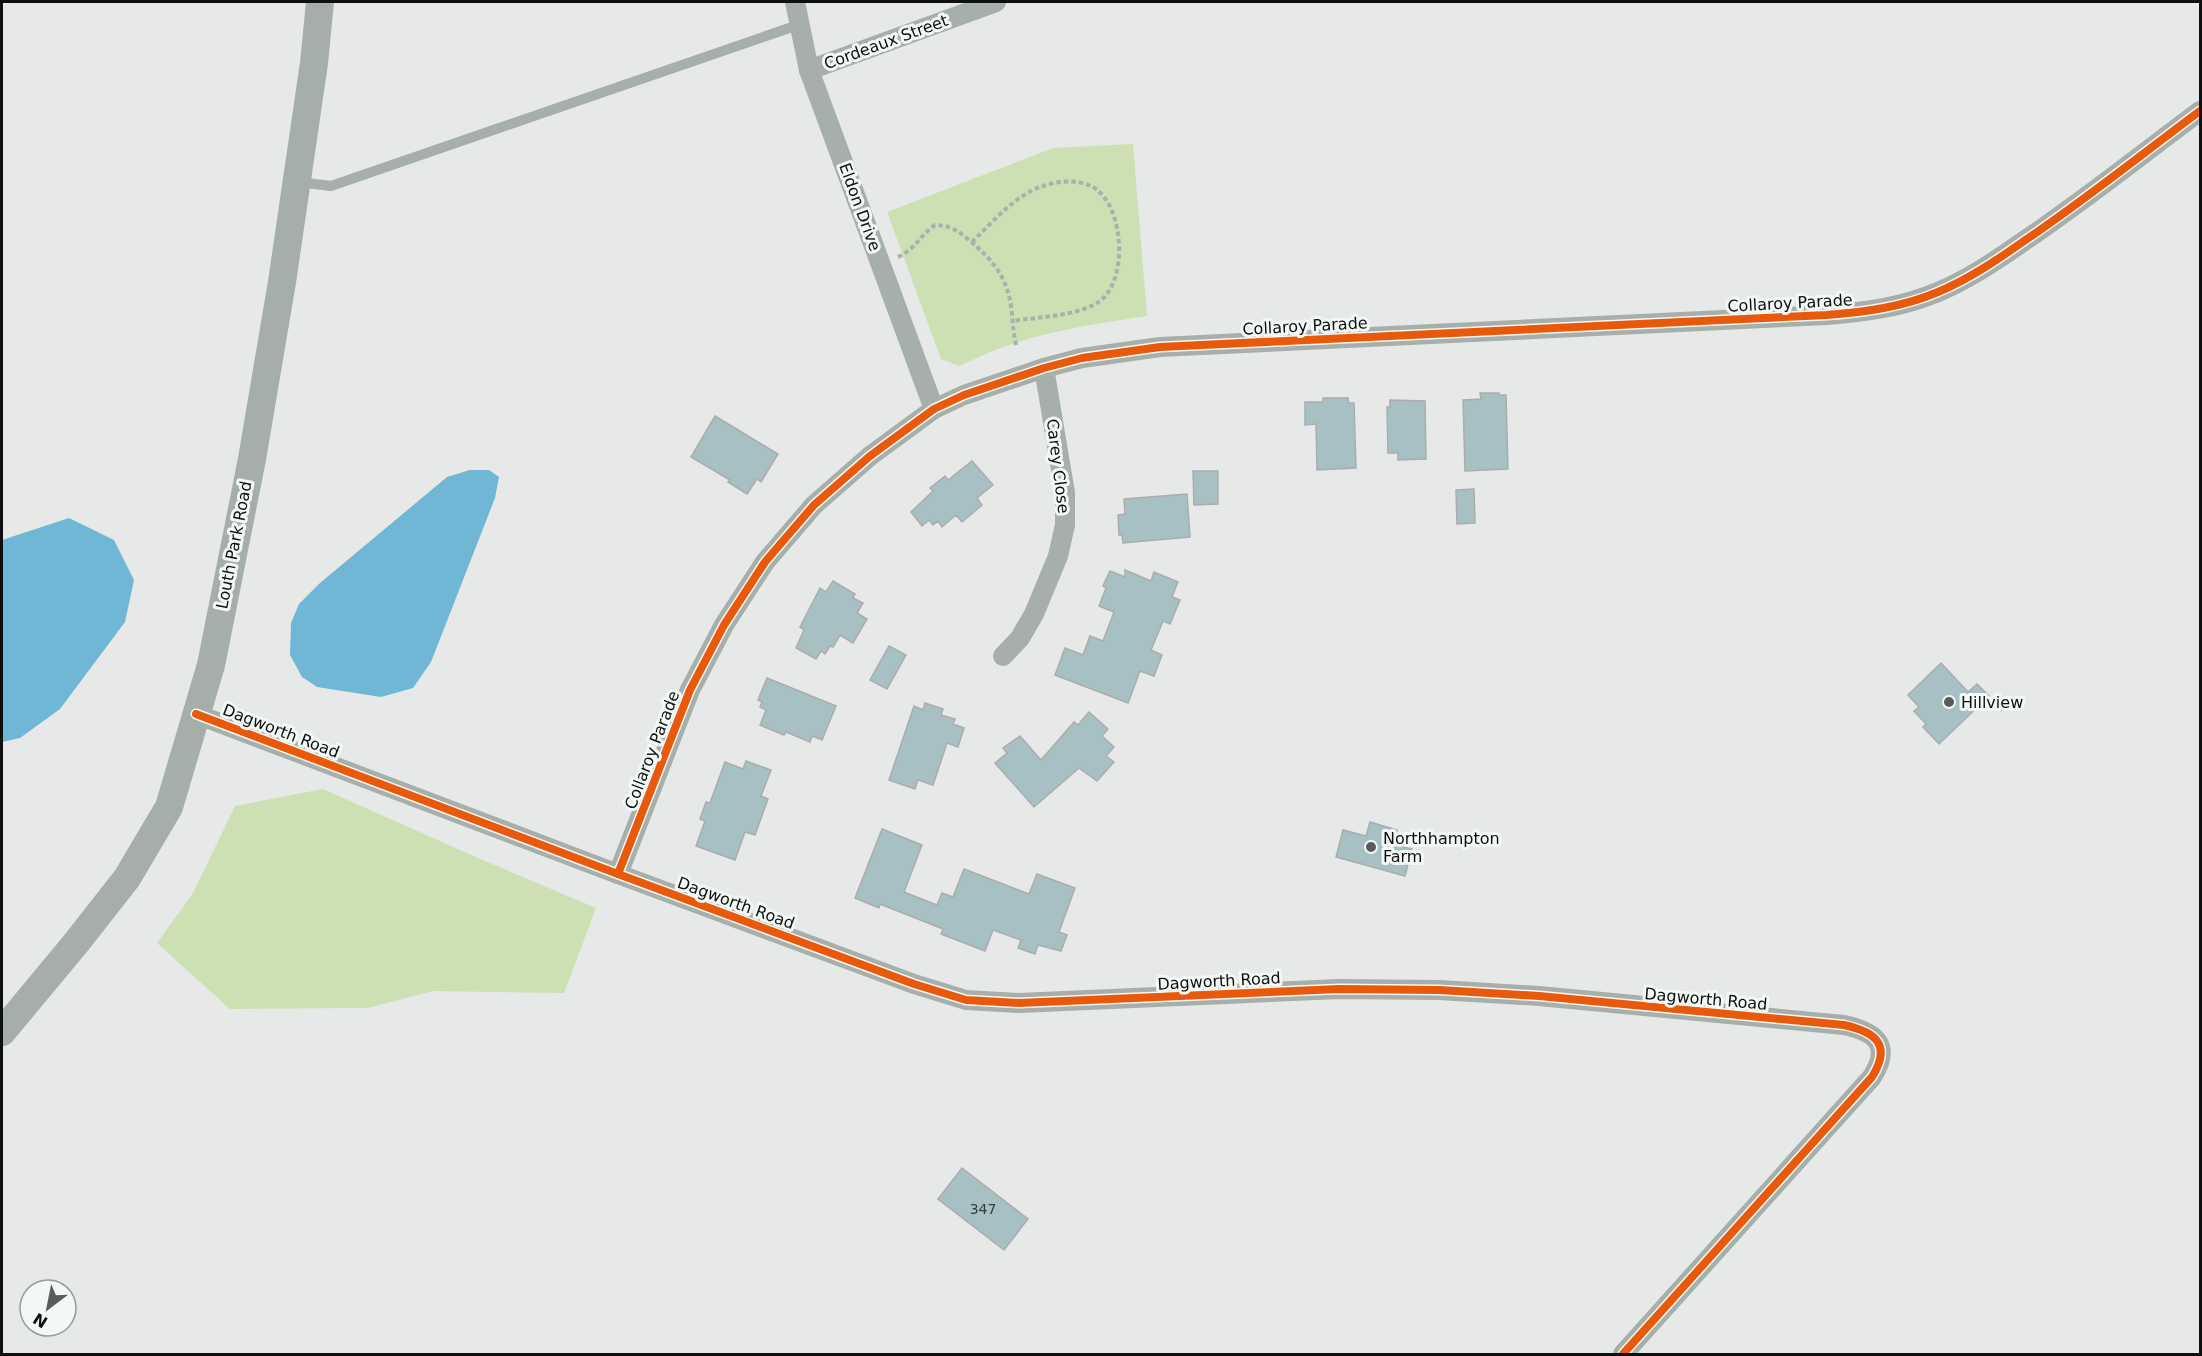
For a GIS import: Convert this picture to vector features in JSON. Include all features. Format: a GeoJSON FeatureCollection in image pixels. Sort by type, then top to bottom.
{"type":"FeatureCollection","features":[{"type":"Feature","properties":{"kind":"street","name":"Louth Park Road"},"geometry":{"type":"LineString","coordinates":[[2,1032],[127,878],[169,807],[211,665],[252,459],[297,182],[320,2]]}},
{"type":"Feature","properties":{"kind":"street","name":"Eldon Drive"},"geometry":{"type":"LineString","coordinates":[[795,2],[809,70],[934,409]]}},
{"type":"Feature","properties":{"kind":"street","name":"Cordeaux Street"},"geometry":{"type":"LineString","coordinates":[[809,70],[996,2]]}},
{"type":"Feature","properties":{"kind":"street","name":"Collaroy Parade"},"geometry":{"type":"LineString","coordinates":[[618,874],[690,690],[743,593],[765,562],[814,506],[870,456],[934,409],[964,395],[1044,368],[1121,351],[1160,347],[1861,313],[1901,304],[1938,292],[1983,269],[2057,219],[2200,111]]}},
{"type":"Feature","properties":{"kind":"street","name":"Carey Close"},"geometry":{"type":"LineString","coordinates":[[1003,656],[1020,638],[1034,614],[1058,556],[1065,525],[1065,493],[1044,368]]}},
{"type":"Feature","properties":{"kind":"street","name":"Dagworth Road"},"geometry":{"type":"LineString","coordinates":[[196,714],[914,984],[966,1000],[1019,1003],[1339,989],[1439,990],[1539,996],[1844,1025],[1869,1033],[1877,1039],[1881,1049],[1881,1059],[1872,1077],[1623,1354]]}},
{"type":"Feature","properties":{"kind":"lane"},"geometry":{"type":"LineString","coordinates":[[297,182],[331,186],[798,24]]}},
{"type":"Feature","properties":{"kind":"path"},"geometry":{"type":"LineString","coordinates":[[972,242],[1014,202],[1043,186],[1060,182],[1087,184],[1098,190],[1108,202],[1115,217],[1119,240],[1119,264],[1116,280],[1110,292],[1092,306],[1080,310],[1012,321]]}},
{"type":"Feature","properties":{"kind":"path"},"geometry":{"type":"LineString","coordinates":[[898,257],[915,248],[929,229],[935,225],[952,227],[972,242],[985,253],[1002,276],[1011,306],[1017,348]]}},
{"type":"Feature","properties":{"kind":"green space"},"geometry":{"type":"Polygon","coordinates":[[[1133,144],[1147,316],[1031,338],[959,366],[941,359],[887,212],[1053,148],[1133,144]]]}},
{"type":"Feature","properties":{"kind":"green space"},"geometry":{"type":"Polygon","coordinates":[[[323,789],[596,908],[564,993],[433,991],[368,1008],[230,1009],[157,943],[193,893],[235,806],[323,789]]]}},
{"type":"Feature","properties":{"kind":"water"},"geometry":{"type":"Polygon","coordinates":[[[470,470],[489,470],[499,477],[495,498],[431,662],[413,688],[381,697],[317,687],[302,677],[290,655],[291,623],[299,604],[320,583],[447,477],[470,470]]]}},
{"type":"Feature","properties":{"kind":"water"},"geometry":{"type":"Polygon","coordinates":[[[69,518],[114,540],[134,580],[125,622],[60,709],[20,738],[2,742],[2,540],[69,518]]]}},
{"type":"Feature","properties":{"kind":"building"},"geometry":{"type":"Polygon","coordinates":[[[1480,393],[1506,395],[1508,469],[1465,471],[1463,400],[1481,399],[1480,393]]]}},
{"type":"Feature","properties":{"kind":"building"},"geometry":{"type":"Polygon","coordinates":[[[1323,398],[1348,398],[1349,403],[1354,403],[1356,468],[1317,470],[1316,424],[1305,425],[1305,402],[1323,402],[1323,398]]]}},
{"type":"Feature","properties":{"kind":"building"},"geometry":{"type":"Polygon","coordinates":[[[1390,400],[1425,401],[1426,459],[1398,460],[1398,453],[1388,453],[1387,407],[1390,407],[1390,400]]]}},
{"type":"Feature","properties":{"kind":"building"},"geometry":{"type":"Polygon","coordinates":[[[715,416],[778,454],[761,482],[757,479],[747,494],[728,482],[730,480],[691,457],[715,416]]]}},
{"type":"Feature","properties":{"kind":"building"},"geometry":{"type":"Polygon","coordinates":[[[972,461],[993,485],[977,498],[982,505],[962,522],[956,515],[942,527],[938,521],[933,525],[929,520],[922,526],[911,512],[933,491],[930,488],[945,476],[948,480],[972,461]]]}},
{"type":"Feature","properties":{"kind":"building"},"geometry":{"type":"Polygon","coordinates":[[[1193,471],[1218,471],[1218,504],[1194,505],[1193,471]]]}},
{"type":"Feature","properties":{"kind":"building"},"geometry":{"type":"Polygon","coordinates":[[[1474,489],[1475,523],[1457,524],[1456,490],[1474,489]]]}},
{"type":"Feature","properties":{"kind":"building"},"geometry":{"type":"Polygon","coordinates":[[[1187,494],[1190,537],[1123,543],[1122,535],[1119,535],[1118,515],[1125,514],[1124,499],[1187,494]]]}},
{"type":"Feature","properties":{"kind":"building"},"geometry":{"type":"Polygon","coordinates":[[[1125,570],[1151,581],[1154,572],[1178,582],[1172,597],[1180,600],[1170,624],[1163,621],[1151,650],[1162,655],[1154,676],[1140,671],[1128,703],[1055,675],[1065,648],[1083,655],[1090,636],[1103,641],[1114,612],[1099,606],[1106,588],[1103,586],[1110,571],[1125,577],[1125,570]]]}},
{"type":"Feature","properties":{"kind":"building"},"geometry":{"type":"Polygon","coordinates":[[[833,581],[855,594],[853,598],[863,603],[857,613],[867,619],[853,643],[840,635],[833,647],[830,646],[825,654],[821,651],[816,659],[796,648],[804,630],[800,627],[820,588],[826,592],[833,581]]]}},
{"type":"Feature","properties":{"kind":"building"},"geometry":{"type":"Polygon","coordinates":[[[889,646],[906,655],[887,689],[870,680],[889,646]]]}},
{"type":"Feature","properties":{"kind":"building","name":"Hillview"},"geometry":{"type":"Polygon","coordinates":[[[1941,663],[1968,692],[1977,684],[1989,696],[1939,744],[1923,727],[1926,724],[1914,711],[1919,707],[1908,695],[1941,663]]]}},
{"type":"Feature","properties":{"kind":"building"},"geometry":{"type":"Polygon","coordinates":[[[767,678],[836,706],[822,740],[812,736],[810,742],[760,725],[766,710],[760,707],[762,702],[758,700],[767,678]]]}},
{"type":"Feature","properties":{"kind":"building"},"geometry":{"type":"Polygon","coordinates":[[[925,703],[943,709],[941,715],[955,719],[953,724],[964,728],[958,747],[947,743],[933,785],[918,780],[915,789],[889,780],[914,706],[923,710],[925,703]]]}},
{"type":"Feature","properties":{"kind":"building"},"geometry":{"type":"Polygon","coordinates":[[[1089,712],[1108,729],[1102,736],[1114,747],[1106,756],[1114,762],[1097,781],[1079,768],[1034,807],[995,763],[1007,753],[1003,748],[1020,736],[1041,760],[1074,722],[1078,725],[1089,712]]]}},
{"type":"Feature","properties":{"kind":"building"},"geometry":{"type":"Polygon","coordinates":[[[746,761],[771,770],[761,796],[768,799],[755,835],[745,832],[735,860],[696,846],[705,821],[700,819],[706,802],[710,803],[725,762],[743,769],[746,761]]]}},
{"type":"Feature","properties":{"kind":"building","name":"Northhampton Farm"},"geometry":{"type":"Polygon","coordinates":[[[1370,822],[1397,830],[1393,844],[1412,849],[1405,876],[1336,857],[1343,830],[1366,836],[1370,822]]]}},
{"type":"Feature","properties":{"kind":"building"},"geometry":{"type":"Polygon","coordinates":[[[882,829],[922,845],[904,892],[937,905],[942,893],[953,897],[964,869],[1029,894],[1037,874],[1075,888],[1059,932],[1067,935],[1061,951],[1038,945],[1035,954],[1018,948],[1021,940],[993,930],[985,951],[941,934],[943,929],[880,904],[879,908],[855,898],[882,829]]]}},
{"type":"Feature","properties":{"kind":"building"},"geometry":{"type":"Polygon","coordinates":[[[962,1168],[1028,1219],[1004,1250],[938,1199],[962,1168]]]}},
{"type":"Feature","properties":{"kind":"cycle path"},"geometry":{"type":"LineString","coordinates":[[618,874],[690,690],[724,625],[765,562],[814,505],[870,456],[934,409],[964,395],[1044,368],[1082,358],[1160,347],[1827,315],[1898,305],[1949,287],[1993,262],[2069,209],[2200,111]]}},
{"type":"Feature","properties":{"kind":"cycle path"},"geometry":{"type":"LineString","coordinates":[[196,714],[914,984],[966,1000],[1019,1003],[1339,989],[1439,990],[1539,996],[1844,1025],[1872,1036],[1880,1048],[1881,1056],[1872,1077],[1623,1354]]}},
{"type":"Feature","properties":{"kind":"place","name":"Hillview"},"geometry":{"type":"Point","coordinates":[1949,702]}},
{"type":"Feature","properties":{"kind":"place","name":"Northhampton Farm"},"geometry":{"type":"Point","coordinates":[1371,847]}}]}
